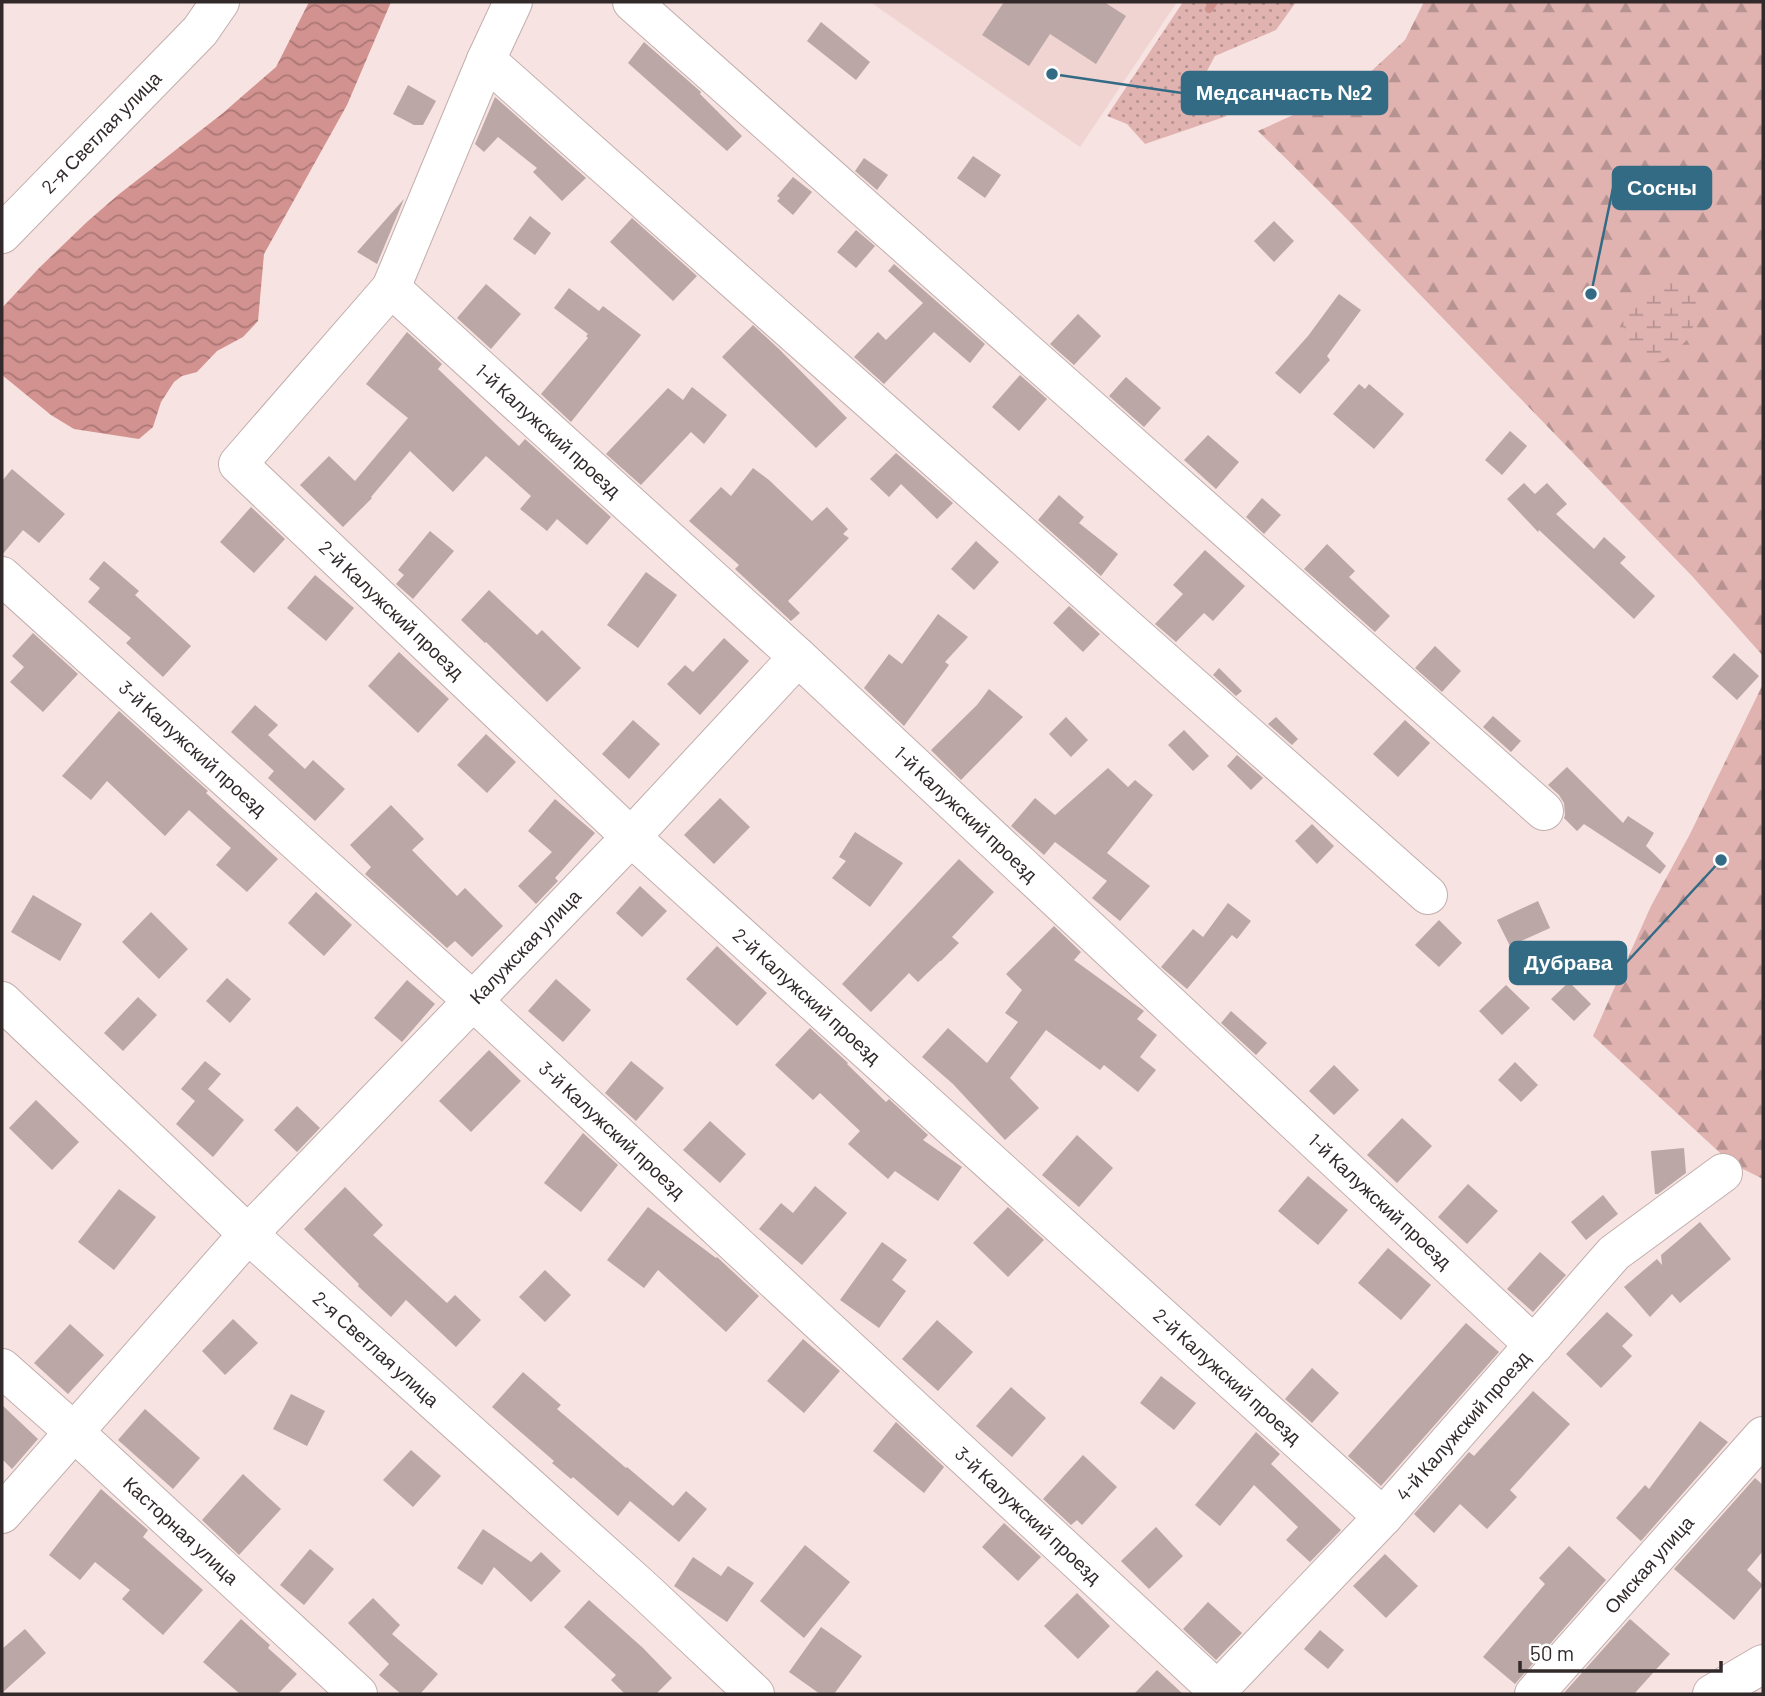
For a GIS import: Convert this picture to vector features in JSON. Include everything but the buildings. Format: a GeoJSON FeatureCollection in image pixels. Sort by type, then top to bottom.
{"type":"FeatureCollection","features":[{"type":"Feature","properties":{"kind":"street"},"geometry":{"type":"LineString","coordinates":[[391,288],[513,2]]}},
{"type":"Feature","properties":{"kind":"street"},"geometry":{"type":"LineString","coordinates":[[632,2],[1544,811]]}},
{"type":"Feature","properties":{"kind":"street","name":"2-я Светлая улица"},"geometry":{"type":"LineString","coordinates":[[2,234],[210,17]]}},
{"type":"Feature","properties":{"kind":"street"},"geometry":{"type":"LineString","coordinates":[[486,60],[1428,895]]}},
{"type":"Feature","properties":{"kind":"street","name":"2-й Калужский проезд"},"geometry":{"type":"LineString","coordinates":[[391,288],[238,464],[631,837],[1383,1517]]}},
{"type":"Feature","properties":{"kind":"street","name":"1-й Калужский проезд"},"geometry":{"type":"LineString","coordinates":[[391,288],[798,656],[1534,1345]]}},
{"type":"Feature","properties":{"kind":"street","name":"3-й Калужский проезд"},"geometry":{"type":"LineString","coordinates":[[2,576],[473,1001],[1215,1692]]}},
{"type":"Feature","properties":{"kind":"street","name":"Калужская улица"},"geometry":{"type":"LineString","coordinates":[[2,1514],[248,1234],[631,837],[798,656]]}},
{"type":"Feature","properties":{"kind":"street","name":"2-я Светлая улица"},"geometry":{"type":"LineString","coordinates":[[2,1001],[248,1234],[644,1590],[755,1694]]}},
{"type":"Feature","properties":{"kind":"street","name":"4-й Калужский проезд"},"geometry":{"type":"LineString","coordinates":[[1215,1692],[1383,1517],[1614,1254],[1723,1173]]}},
{"type":"Feature","properties":{"kind":"street","name":"Касторная улица"},"geometry":{"type":"LineString","coordinates":[[2,1368],[358,1694]]}},
{"type":"Feature","properties":{"kind":"street","name":"Омская улица"},"geometry":{"type":"LineString","coordinates":[[1534,1694],[1763,1436]]}},
{"type":"Feature","properties":{"kind":"street"},"geometry":{"type":"LineString","coordinates":[[1712,1694],[1763,1664]]}},
{"type":"Feature","properties":{"kind":"shaded area"},"geometry":{"type":"Polygon","coordinates":[[[870,2],[1177,2],[1080,147],[870,2]]]}},
{"type":"Feature","properties":{"kind":"green space"},"geometry":{"type":"Polygon","coordinates":[[[1183,2],[1296,2],[1276,30],[1215,56],[1201,82],[1227,116],[1145,144],[1127,124],[1107,116],[1183,2]]]}},
{"type":"Feature","properties":{"kind":"green space"},"geometry":{"type":"Polygon","coordinates":[[[1424,2],[1763,2],[1763,656],[1692,576],[1342,214],[1258,131],[1353,88],[1405,40],[1424,2]]]}},
{"type":"Feature","properties":{"kind":"green space"},"geometry":{"type":"Polygon","coordinates":[[[1677,277],[1693,291],[1701,311],[1686,341],[1664,361],[1652,362],[1635,352],[1624,337],[1623,315],[1657,283],[1677,277]]]}},
{"type":"Feature","properties":{"kind":"green space"},"geometry":{"type":"Polygon","coordinates":[[[1763,684],[1763,1179],[1731,1163],[1593,1036],[1651,906],[1690,834],[1763,684]]]}},
{"type":"Feature","properties":{"kind":"water"},"geometry":{"type":"Polygon","coordinates":[[[309,2],[391,2],[347,105],[264,254],[258,321],[243,337],[217,351],[197,372],[182,376],[174,382],[161,402],[153,427],[139,439],[74,429],[51,415],[2,375],[2,308],[88,221],[276,67],[309,2]]]}},
{"type":"Feature","properties":{"kind":"waterway"},"geometry":{"type":"LineString","coordinates":[[1209,9],[1214,2]]}},
{"type":"Feature","properties":{"kind":"place","name":"Медсанчасть №2"},"geometry":{"type":"Point","coordinates":[1052,74]}},
{"type":"Feature","properties":{"kind":"place","name":"Сосны"},"geometry":{"type":"Point","coordinates":[1591,294]}},
{"type":"Feature","properties":{"kind":"place","name":"Дубрава"},"geometry":{"type":"Point","coordinates":[1721,860]}}]}
